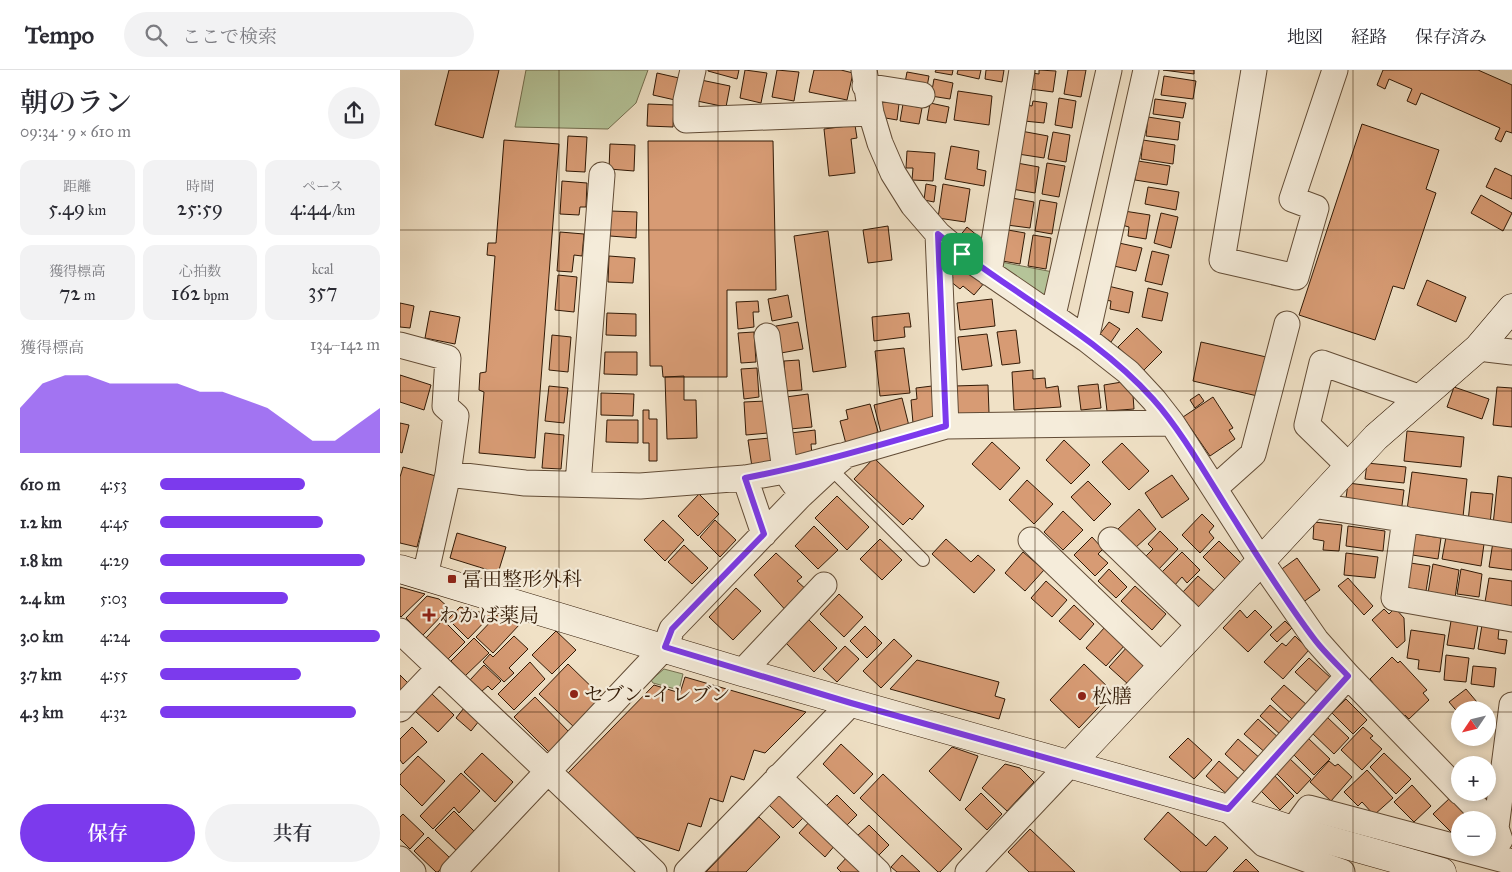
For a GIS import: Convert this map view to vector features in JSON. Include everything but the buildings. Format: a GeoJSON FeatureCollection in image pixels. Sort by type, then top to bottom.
{"type":"FeatureCollection","features":[{"type":"Feature","properties":{"kind":"street"},"geometry":{"type":"LineString","coordinates":[[694,70],[686,100],[686,120],[871,113]]}},
{"type":"Feature","properties":{"kind":"street"},"geometry":{"type":"LineString","coordinates":[[989,273],[1022,70]]}},
{"type":"Feature","properties":{"kind":"street"},"geometry":{"type":"LineString","coordinates":[[1052,315],[1108,70]]}},
{"type":"Feature","properties":{"kind":"street"},"geometry":{"type":"LineString","coordinates":[[1086,339],[1146,70]]}},
{"type":"Feature","properties":{"kind":"street"},"geometry":{"type":"LineString","coordinates":[[1254,70],[1222,260],[1296,277],[1316,208],[1292,199],[1334,70]]}},
{"type":"Feature","properties":{"kind":"street"},"geometry":{"type":"LineString","coordinates":[[922,95],[864,78],[871,113],[880,143],[893,173],[913,205],[938,234],[962,254],[1086,339],[1128,372],[1172,423],[1261,562],[1316,640],[1451,783]]}},
{"type":"Feature","properties":{"kind":"street"},"geometry":{"type":"LineString","coordinates":[[578,484],[602,175]]}},
{"type":"Feature","properties":{"kind":"street"},"geometry":{"type":"LineString","coordinates":[[938,234],[946,426]]}},
{"type":"Feature","properties":{"kind":"street"},"geometry":{"type":"LineString","coordinates":[[968,872],[1261,562],[1376,437],[1478,348],[1512,308]]}},
{"type":"Feature","properties":{"kind":"street"},"geometry":{"type":"LineString","coordinates":[[1215,488],[1253,454],[1287,324]]}},
{"type":"Feature","properties":{"kind":"street"},"geometry":{"type":"LineString","coordinates":[[767,336],[785,471],[801,495]]}},
{"type":"Feature","properties":{"kind":"street"},"geometry":{"type":"LineString","coordinates":[[400,345],[448,358],[445,406],[456,416],[448,474],[412,572],[665,647],[742,672],[1228,809],[1293,830],[1442,872]]}},
{"type":"Feature","properties":{"kind":"street"},"geometry":{"type":"LineString","coordinates":[[1478,348],[1512,352]]}},
{"type":"Feature","properties":{"kind":"street"},"geometry":{"type":"LineString","coordinates":[[1349,466],[1307,425],[1322,363],[1421,398]]}},
{"type":"Feature","properties":{"kind":"street"},"geometry":{"type":"LineString","coordinates":[[448,474],[525,483],[640,486],[745,478],[838,461],[946,426],[1172,423]]}},
{"type":"Feature","properties":{"kind":"street"},"geometry":{"type":"LineString","coordinates":[[453,872],[665,647],[672,629],[801,495],[838,461]]}},
{"type":"Feature","properties":{"kind":"street"},"geometry":{"type":"LineString","coordinates":[[745,478],[764,534]]}},
{"type":"Feature","properties":{"kind":"street"},"geometry":{"type":"LineString","coordinates":[[1312,505],[1512,536]]}},
{"type":"Feature","properties":{"kind":"street"},"geometry":{"type":"LineString","coordinates":[[1404,519],[1394,598],[1512,619]]}},
{"type":"Feature","properties":{"kind":"street"},"geometry":{"type":"LineString","coordinates":[[1031,540],[1162,666]]}},
{"type":"Feature","properties":{"kind":"street"},"geometry":{"type":"LineString","coordinates":[[1111,540],[1200,626]]}},
{"type":"Feature","properties":{"kind":"street"},"geometry":{"type":"LineString","coordinates":[[742,672],[824,586]]}},
{"type":"Feature","properties":{"kind":"street"},"geometry":{"type":"LineString","coordinates":[[400,631],[654,872]]}},
{"type":"Feature","properties":{"kind":"street"},"geometry":{"type":"LineString","coordinates":[[400,709],[439,668]]}},
{"type":"Feature","properties":{"kind":"street"},"geometry":{"type":"LineString","coordinates":[[1228,809],[1348,676]]}},
{"type":"Feature","properties":{"kind":"street"},"geometry":{"type":"LineString","coordinates":[[687,872],[851,703]]}},
{"type":"Feature","properties":{"kind":"street"},"geometry":{"type":"LineString","coordinates":[[1510,862],[1496,828],[1512,705]]}},
{"type":"Feature","properties":{"kind":"street"},"geometry":{"type":"LineString","coordinates":[[778,777],[878,872]]}},
{"type":"Feature","properties":{"kind":"street"},"geometry":{"type":"LineString","coordinates":[[1469,801],[1479,811]]}},
{"type":"Feature","properties":{"kind":"street"},"geometry":{"type":"LineString","coordinates":[[1293,830],[1309,808],[1510,862]]}},
{"type":"Feature","properties":{"kind":"street"},"geometry":{"type":"LineString","coordinates":[[1228,809],[1264,844],[1342,872]]}},
{"type":"Feature","properties":{"kind":"street"},"geometry":{"type":"LineString","coordinates":[[400,859],[413,872]]}},
{"type":"Feature","properties":{"kind":"lane"},"geometry":{"type":"LineString","coordinates":[[838,461],[923,560]]}},
{"type":"Feature","properties":{"kind":"green space"},"geometry":{"type":"Polygon","coordinates":[[[526,70],[648,70],[636,103],[608,129],[515,127],[526,70]]]}},
{"type":"Feature","properties":{"kind":"green space"},"geometry":{"type":"Polygon","coordinates":[[[1001,262],[1053,272],[1048,302],[1000,270],[1001,262]]]}},
{"type":"Feature","properties":{"kind":"green space"},"geometry":{"type":"Polygon","coordinates":[[[664,669],[683,674],[679,690],[653,683],[651,680],[664,669]]]}},
{"type":"Feature","properties":{"kind":"place","name":"冨田整形外科"},"geometry":{"type":"Point","coordinates":[452,579]}},
{"type":"Feature","properties":{"kind":"place","name":"わかば薬局"},"geometry":{"type":"Point","coordinates":[429,615]}},
{"type":"Feature","properties":{"kind":"place","name":"セブン-イレブン"},"geometry":{"type":"Point","coordinates":[574,694]}},
{"type":"Feature","properties":{"kind":"place","name":"松膳"},"geometry":{"type":"Point","coordinates":[1082,696]}},
{"type":"Feature","properties":{"kind":"route"},"geometry":{"type":"LineString","coordinates":[[938,234],[962,254],[1086,339],[1128,372],[1154,400],[1172,423],[1215,488],[1261,562],[1316,640],[1348,676],[1228,809],[742,672],[665,647],[672,629],[764,534],[745,478],[785,471],[946,426],[938,234]]}}]}
